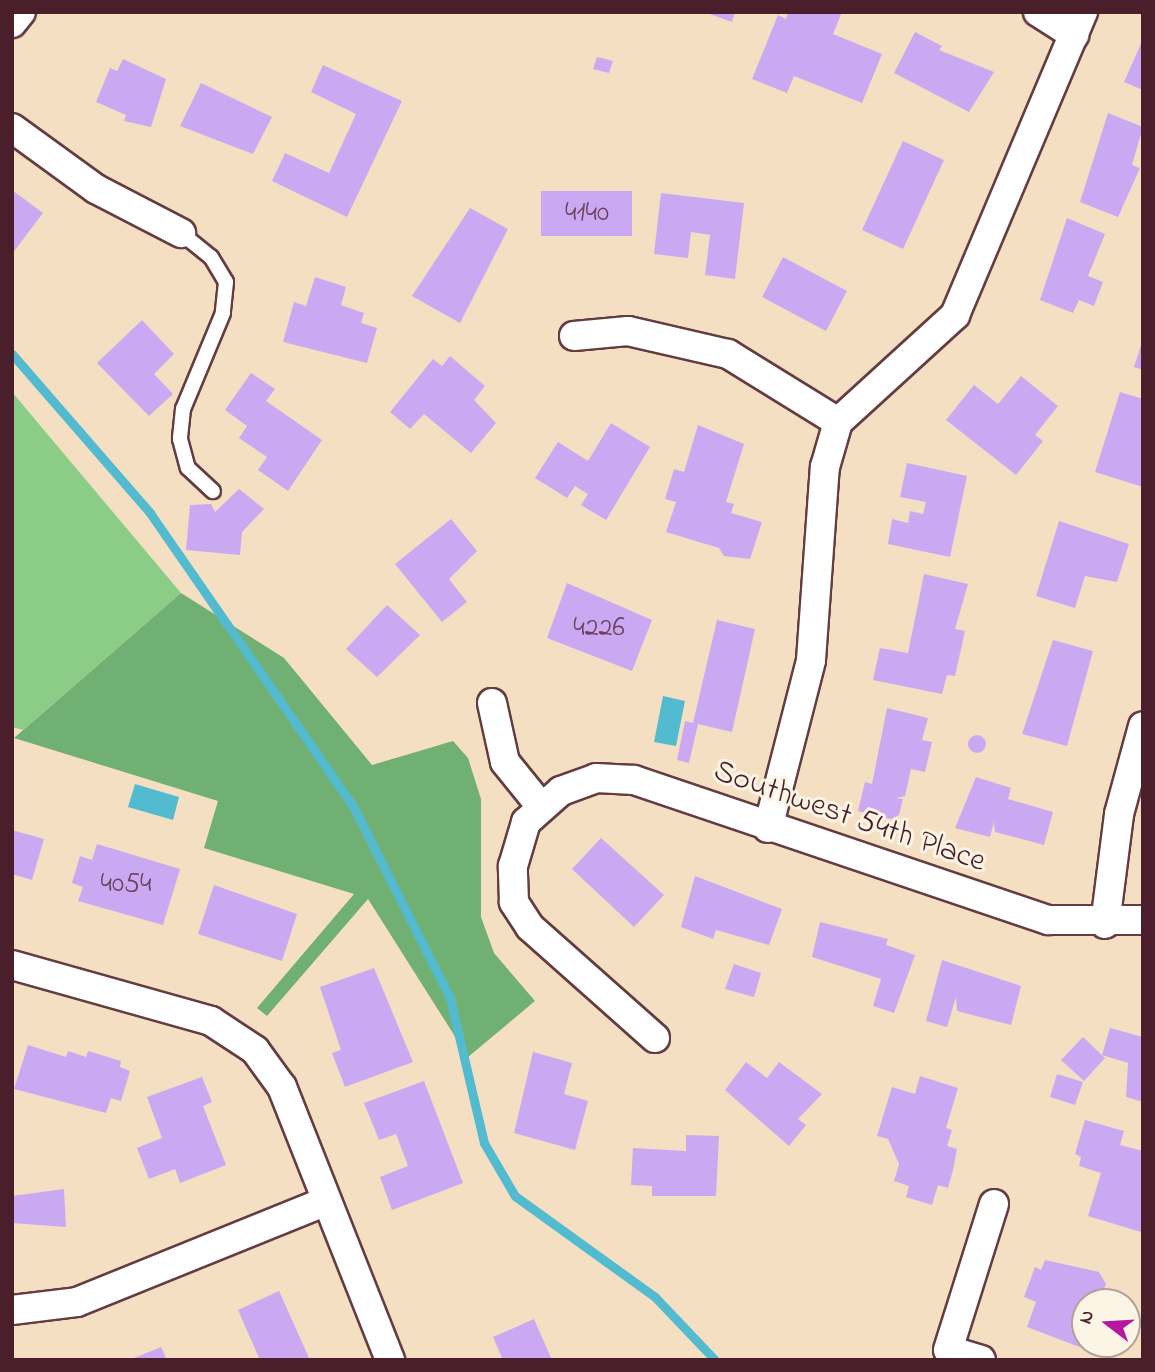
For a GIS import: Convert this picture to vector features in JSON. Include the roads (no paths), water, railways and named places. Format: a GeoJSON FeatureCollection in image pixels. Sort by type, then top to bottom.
{"type":"FeatureCollection","features":[{"type":"Feature","properties":{"kind":"street"},"geometry":{"type":"LineString","coordinates":[[12,23],[21,12]]}},
{"type":"Feature","properties":{"kind":"street"},"geometry":{"type":"LineString","coordinates":[[768,828],[810,660],[825,467],[838,422],[955,315],[1078,23],[1038,12]]}},
{"type":"Feature","properties":{"kind":"street"},"geometry":{"type":"LineString","coordinates":[[12,128],[96,189],[181,233]]}},
{"type":"Feature","properties":{"kind":"street"},"geometry":{"type":"LineString","coordinates":[[574,336],[628,331],[728,354],[838,422]]}},
{"type":"Feature","properties":{"kind":"street"},"geometry":{"type":"LineString","coordinates":[[492,703],[505,762],[539,804],[518,840],[514,889],[520,916],[655,1038]]}},
{"type":"Feature","properties":{"kind":"street"},"geometry":{"type":"LineString","coordinates":[[1105,924],[1119,814],[1143,726]]}},
{"type":"Feature","properties":{"kind":"street","name":"Southwest 54th Place"},"geometry":{"type":"LineString","coordinates":[[539,804],[579,782],[615,776],[1021,912],[1105,924],[1143,920]]}},
{"type":"Feature","properties":{"kind":"street"},"geometry":{"type":"LineString","coordinates":[[12,965],[201,1017],[239,1037],[282,1087],[324,1202],[390,1360]]}},
{"type":"Feature","properties":{"kind":"street"},"geometry":{"type":"LineString","coordinates":[[12,1310],[77,1302],[324,1202]]}},
{"type":"Feature","properties":{"kind":"street"},"geometry":{"type":"LineString","coordinates":[[981,1360],[948,1350],[994,1204]]}},
{"type":"Feature","properties":{"kind":"lane"},"geometry":{"type":"LineString","coordinates":[[181,233],[211,257],[226,282],[223,313],[183,409],[180,439],[188,468],[213,491]]}},
{"type":"Feature","properties":{"kind":"water"},"geometry":{"type":"Polygon","coordinates":[[[663,696],[685,701],[676,746],[654,742],[663,696]]]}},
{"type":"Feature","properties":{"kind":"water"},"geometry":{"type":"Polygon","coordinates":[[[135,784],[179,797],[173,820],[128,807],[135,784]]]}},
{"type":"Feature","properties":{"kind":"waterway"},"geometry":{"type":"LineString","coordinates":[[12,354],[150,513],[353,806],[450,998],[484,1143],[515,1196],[655,1297],[715,1360]]}}]}
